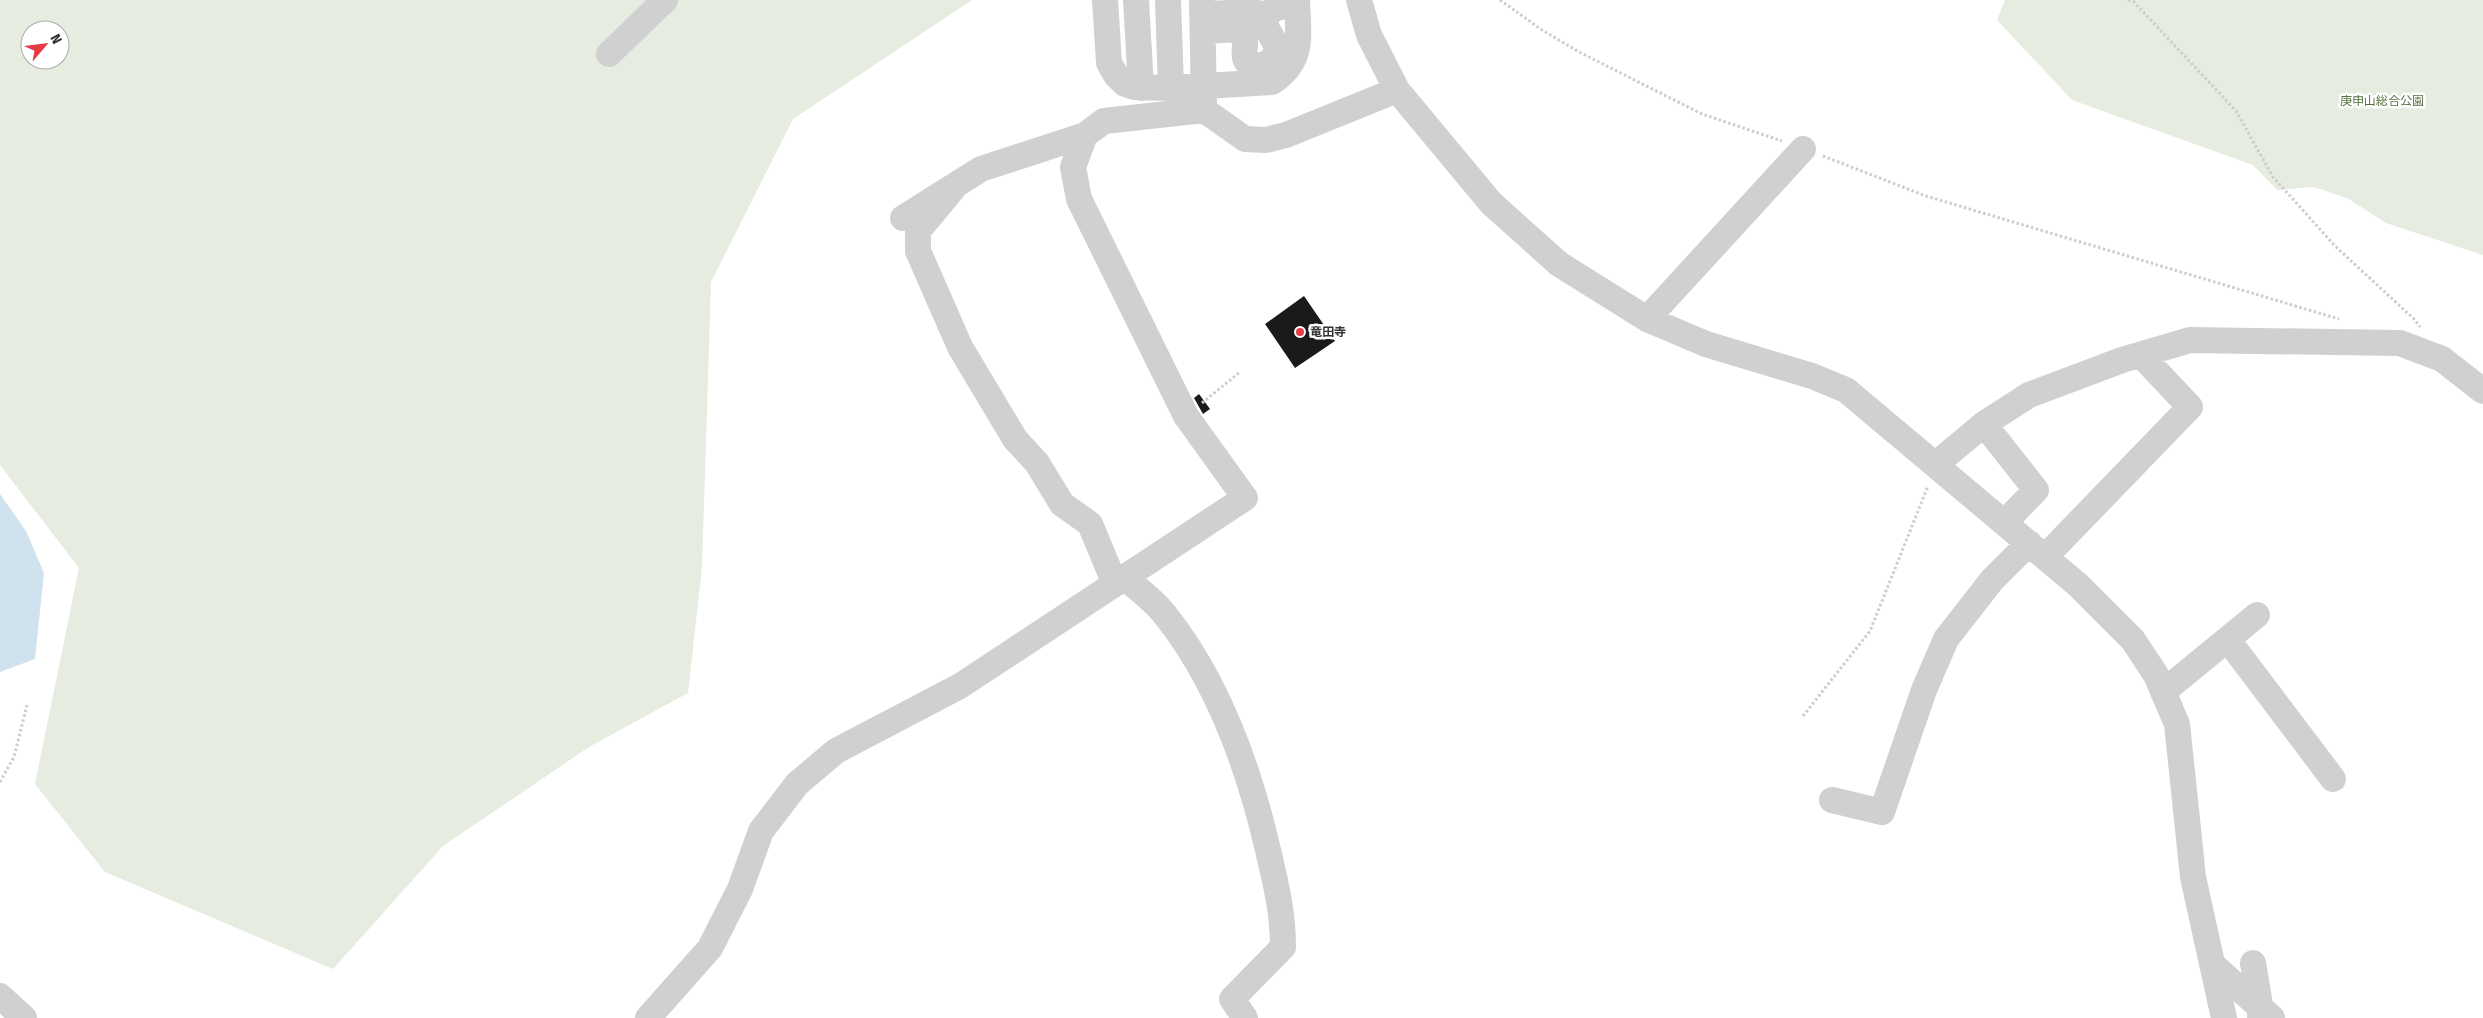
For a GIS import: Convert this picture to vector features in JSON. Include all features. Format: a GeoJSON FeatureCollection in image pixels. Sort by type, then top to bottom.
{"type":"FeatureCollection","features":[{"type":"Feature","properties":{"kind":"street"},"geometry":{"type":"LineString","coordinates":[[609,54],[666,0]]}},
{"type":"Feature","properties":{"kind":"street"},"geometry":{"type":"LineString","coordinates":[[1105,0],[1109,63],[1116,75],[1125,84],[1141,88],[1171,88],[1204,99],[1245,140],[1266,140],[1286,135],[1397,90]]}},
{"type":"Feature","properties":{"kind":"street"},"geometry":{"type":"LineString","coordinates":[[1136,0],[1141,88]]}},
{"type":"Feature","properties":{"kind":"street"},"geometry":{"type":"LineString","coordinates":[[1168,0],[1171,88]]}},
{"type":"Feature","properties":{"kind":"street"},"geometry":{"type":"LineString","coordinates":[[1359,0],[1369,35],[1397,90],[1491,203],[1559,264],[1647,319],[1706,344],[1812,376],[1846,390],[2078,585],[2133,640],[2156,675],[2177,724],[2193,877],[2224,1018]]}},
{"type":"Feature","properties":{"kind":"street"},"geometry":{"type":"LineString","coordinates":[[903,218],[981,169],[1085,135],[1104,121],[1272,82],[1291,66],[1297,53],[1297,3],[1281,5],[1271,11],[1266,18],[1266,26],[1275,41],[1277,50],[1274,58],[1268,63],[1258,65],[1246,60],[1243,54],[1246,40],[1244,35],[1202,15]]}},
{"type":"Feature","properties":{"kind":"street"},"geometry":{"type":"LineString","coordinates":[[1202,15],[1256,12]]}},
{"type":"Feature","properties":{"kind":"street"},"geometry":{"type":"LineString","coordinates":[[1202,15],[1204,99]]}},
{"type":"Feature","properties":{"kind":"street"},"geometry":{"type":"LineString","coordinates":[[648,1018],[710,948],[740,889],[761,831],[797,784],[836,751],[960,686],[1246,498],[1186,416],[1078,199],[1073,167],[1085,135]]}},
{"type":"Feature","properties":{"kind":"street"},"geometry":{"type":"LineString","coordinates":[[1647,319],[1803,149]]}},
{"type":"Feature","properties":{"kind":"street"},"geometry":{"type":"LineString","coordinates":[[957,184],[918,231],[918,251],[960,347],[1015,439],[1038,463],[1062,504],[1090,524],[1120,580],[1165,614],[1193,654],[1219,704],[1243,763],[1260,814],[1283,918],[1283,947],[1238,1009]]}},
{"type":"Feature","properties":{"kind":"street"},"geometry":{"type":"LineString","coordinates":[[1936,464],[1984,424],[2029,395],[2122,360],[2142,356],[2190,340],[2400,343],[2442,359],[2483,390]]}},
{"type":"Feature","properties":{"kind":"street"},"geometry":{"type":"LineString","coordinates":[[1832,800],[1882,812],[1924,690],[1946,639],[1992,580],[2037,550],[2190,407],[2142,356]]}},
{"type":"Feature","properties":{"kind":"street"},"geometry":{"type":"LineString","coordinates":[[1984,424],[2036,490],[2005,522]]}},
{"type":"Feature","properties":{"kind":"street"},"geometry":{"type":"LineString","coordinates":[[2163,692],[2257,615]]}},
{"type":"Feature","properties":{"kind":"street"},"geometry":{"type":"LineString","coordinates":[[2228,640],[2333,779]]}},
{"type":"Feature","properties":{"kind":"street"},"geometry":{"type":"LineString","coordinates":[[2253,963],[2264,1016]]}},
{"type":"Feature","properties":{"kind":"street"},"geometry":{"type":"LineString","coordinates":[[2213,965],[2264,1016]]}},
{"type":"Feature","properties":{"kind":"street"},"geometry":{"type":"LineString","coordinates":[[0,996],[24,1018]]}},
{"type":"Feature","properties":{"kind":"path"},"geometry":{"type":"LineString","coordinates":[[1500,0],[1542,30],[1579,52],[1702,114],[1803,149],[1926,196],[2342,320]]}},
{"type":"Feature","properties":{"kind":"path"},"geometry":{"type":"LineString","coordinates":[[2128,0],[2134,2],[2236,110],[2273,178],[2335,246],[2414,319],[2442,359]]}},
{"type":"Feature","properties":{"kind":"path"},"geometry":{"type":"LineString","coordinates":[[2134,2],[2138,0]]}},
{"type":"Feature","properties":{"kind":"path"},"geometry":{"type":"LineString","coordinates":[[1199,405],[1240,372]]}},
{"type":"Feature","properties":{"kind":"path"},"geometry":{"type":"LineString","coordinates":[[1803,716],[1870,631],[1936,464]]}},
{"type":"Feature","properties":{"kind":"path"},"geometry":{"type":"LineString","coordinates":[[0,782],[14,757],[27,705]]}},
{"type":"Feature","properties":{"kind":"green space"},"geometry":{"type":"Polygon","coordinates":[[[0,0],[972,0],[793,119],[711,282],[702,567],[688,693],[589,747],[443,846],[333,969],[105,872],[35,784],[79,568],[0,465],[0,0]]]}},
{"type":"Feature","properties":{"kind":"green space","name":"庚申山総合公園"},"geometry":{"type":"Polygon","coordinates":[[[2005,0],[2483,0],[2483,255],[2386,223],[2347,198],[2314,187],[2277,190],[2253,165],[2072,100],[1997,20],[2005,0]]]}},
{"type":"Feature","properties":{"kind":"water"},"geometry":{"type":"Polygon","coordinates":[[[0,494],[26,531],[44,573],[35,659],[0,672],[0,494]]]}},
{"type":"Feature","properties":{"kind":"building","name":"竜田寺"},"geometry":{"type":"Polygon","coordinates":[[[1304,296],[1335,341],[1295,368],[1265,324],[1304,296]]]}},
{"type":"Feature","properties":{"kind":"building"},"geometry":{"type":"Polygon","coordinates":[[[1199,394],[1210,409],[1203,414],[1194,398],[1199,394]]]}},
{"type":"Feature","properties":{"kind":"place","name":"竜田寺"},"geometry":{"type":"Point","coordinates":[1300,332]}}]}
